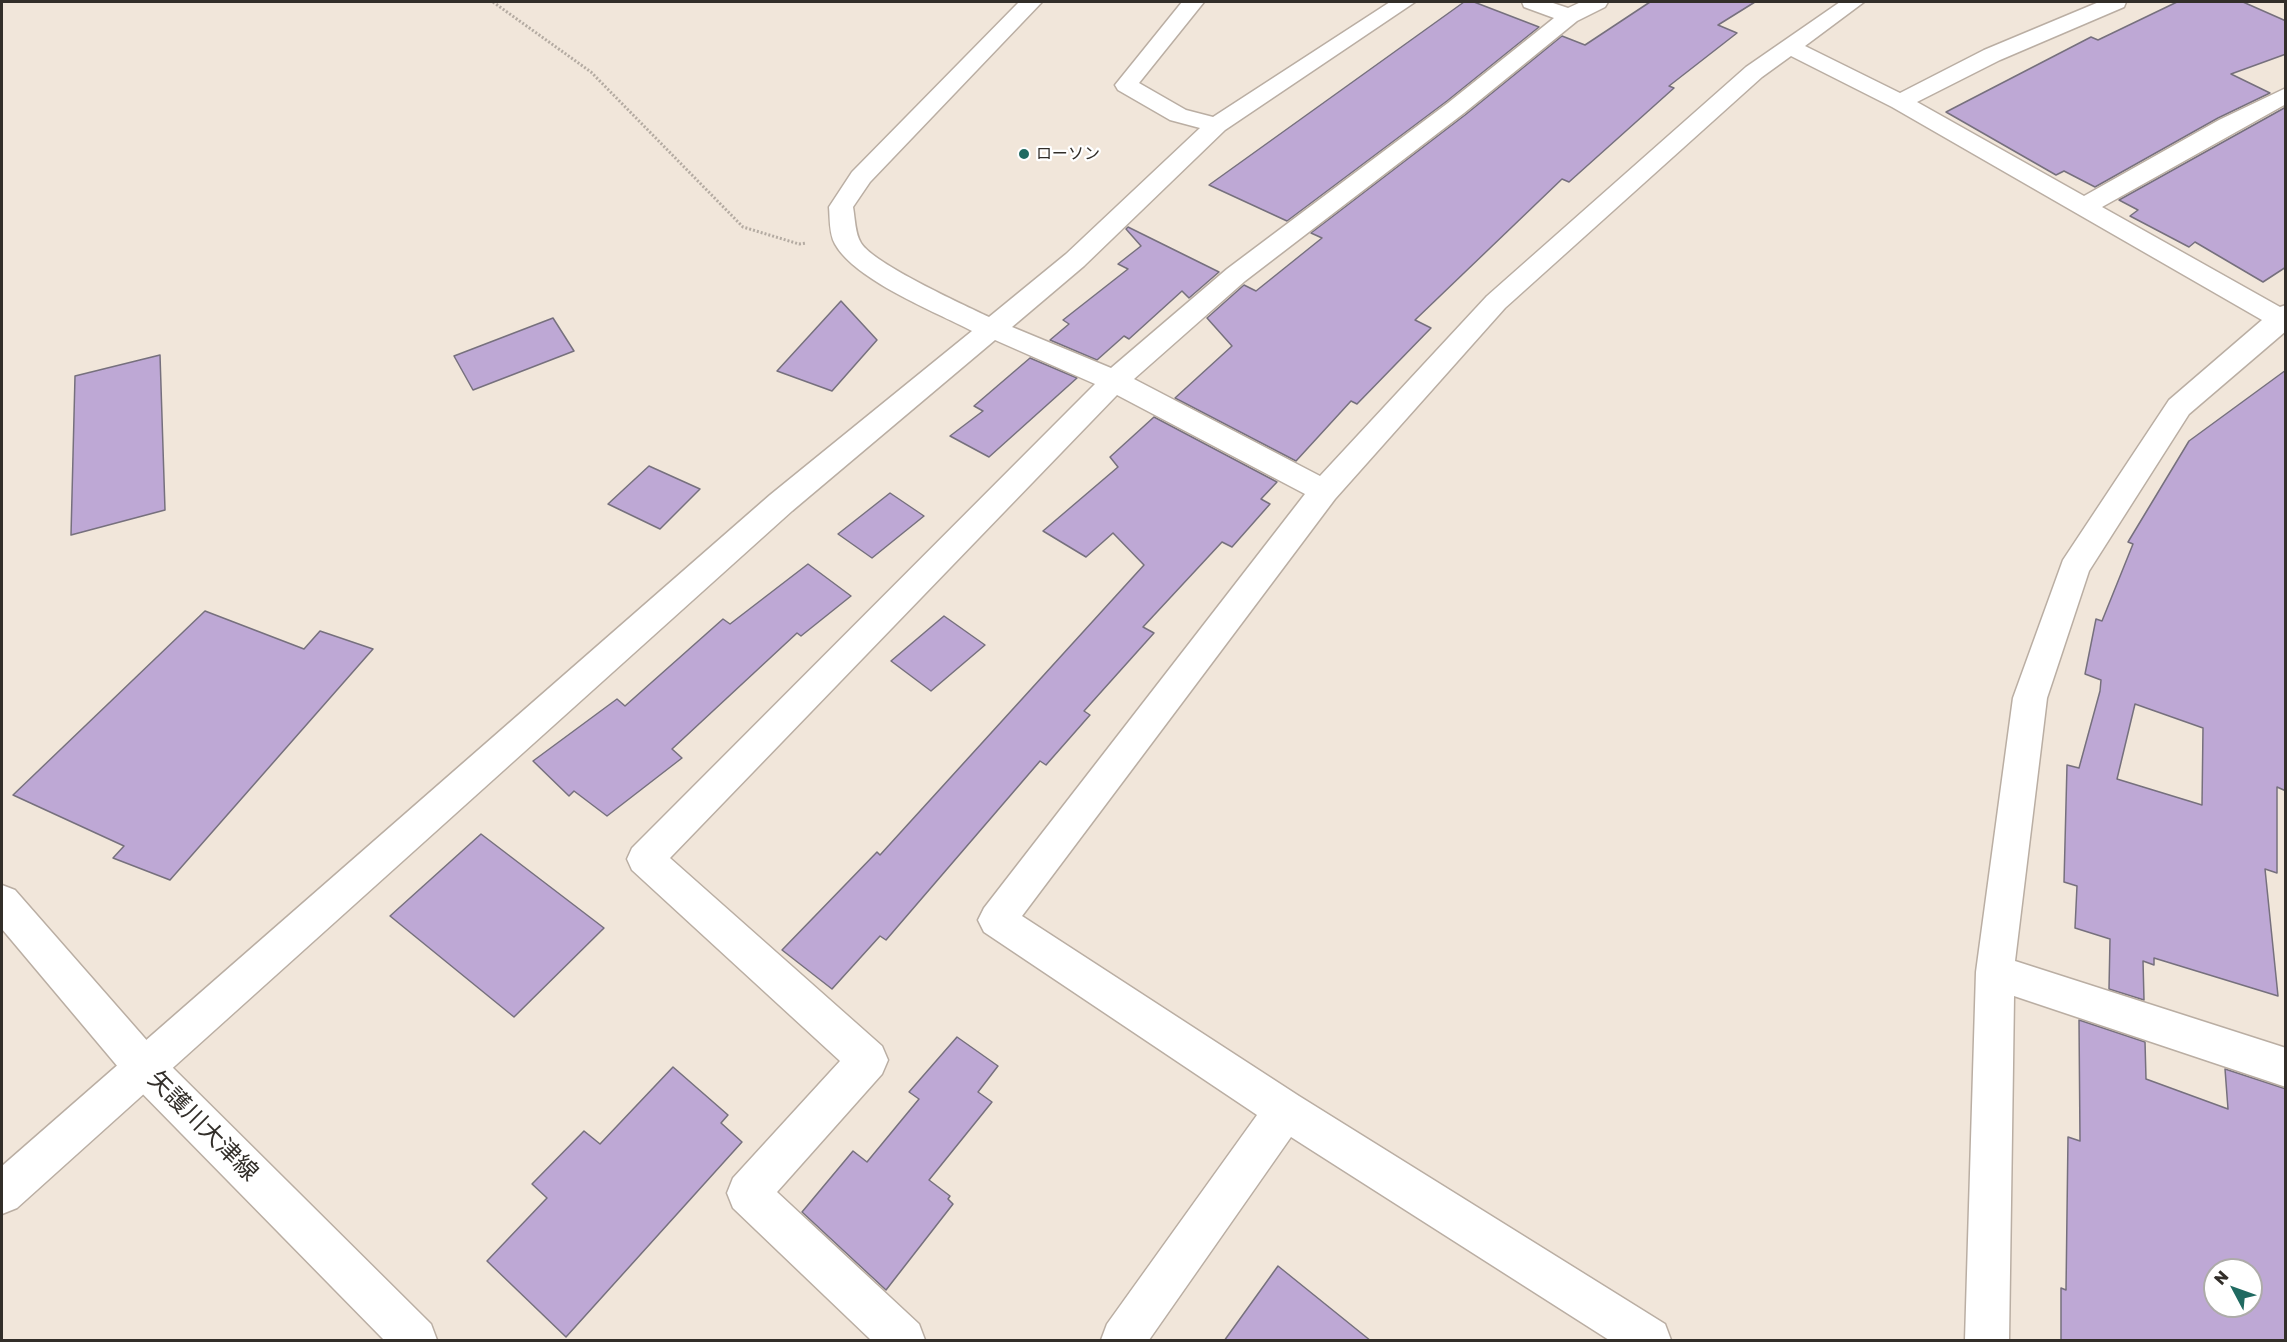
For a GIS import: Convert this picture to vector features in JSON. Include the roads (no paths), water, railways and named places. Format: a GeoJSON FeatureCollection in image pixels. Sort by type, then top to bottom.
{"type":"FeatureCollection","features":[{"type":"Feature","properties":{"kind":"street"},"geometry":{"type":"LineString","coordinates":[[1031,2],[861,177],[841,207],[846,241],[856,255],[892,279],[990,329],[1023,340],[1114,381],[1324,490]]}},
{"type":"Feature","properties":{"kind":"street"},"geometry":{"type":"LineString","coordinates":[[1193,2],[1126,85],[1178,115],[1217,125]]}},
{"type":"Feature","properties":{"kind":"street"},"geometry":{"type":"LineString","coordinates":[[2,1193],[782,503],[1076,260],[1217,125],[1404,2]]}},
{"type":"Feature","properties":{"kind":"street"},"geometry":{"type":"LineString","coordinates":[[1532,2],[1569,16]]}},
{"type":"Feature","properties":{"kind":"street"},"geometry":{"type":"LineString","coordinates":[[903,1341],[748,1193],[868,1060],[645,859],[1114,381],[1236,275],[1456,108],[1569,16],[1597,2]]}},
{"type":"Feature","properties":{"kind":"street"},"geometry":{"type":"LineString","coordinates":[[1649,1341],[1285,1110],[998,920],[1324,490],[1496,302],[1746,80],[1853,2]]}},
{"type":"Feature","properties":{"kind":"street"},"geometry":{"type":"LineString","coordinates":[[1900,102],[1992,55],[2116,2]]}},
{"type":"Feature","properties":{"kind":"street"},"geometry":{"type":"LineString","coordinates":[[1790,46],[1900,102],[2284,318],[2179,407],[2074,568],[2030,698],[1995,972],[1987,1341]]}},
{"type":"Feature","properties":{"kind":"street"},"geometry":{"type":"LineString","coordinates":[[2085,206],[2227,125],[2286,95]]}},
{"type":"Feature","properties":{"kind":"street","name":"矢護川大津線"},"geometry":{"type":"LineString","coordinates":[[2,902],[143,1066],[415,1341]]}},
{"type":"Feature","properties":{"kind":"street"},"geometry":{"type":"LineString","coordinates":[[1995,972],[2286,1068]]}},
{"type":"Feature","properties":{"kind":"street"},"geometry":{"type":"LineString","coordinates":[[1123,1341],[1285,1110]]}},
{"type":"Feature","properties":{"kind":"place","name":"ローソン"},"geometry":{"type":"Point","coordinates":[1024,154]}}]}
